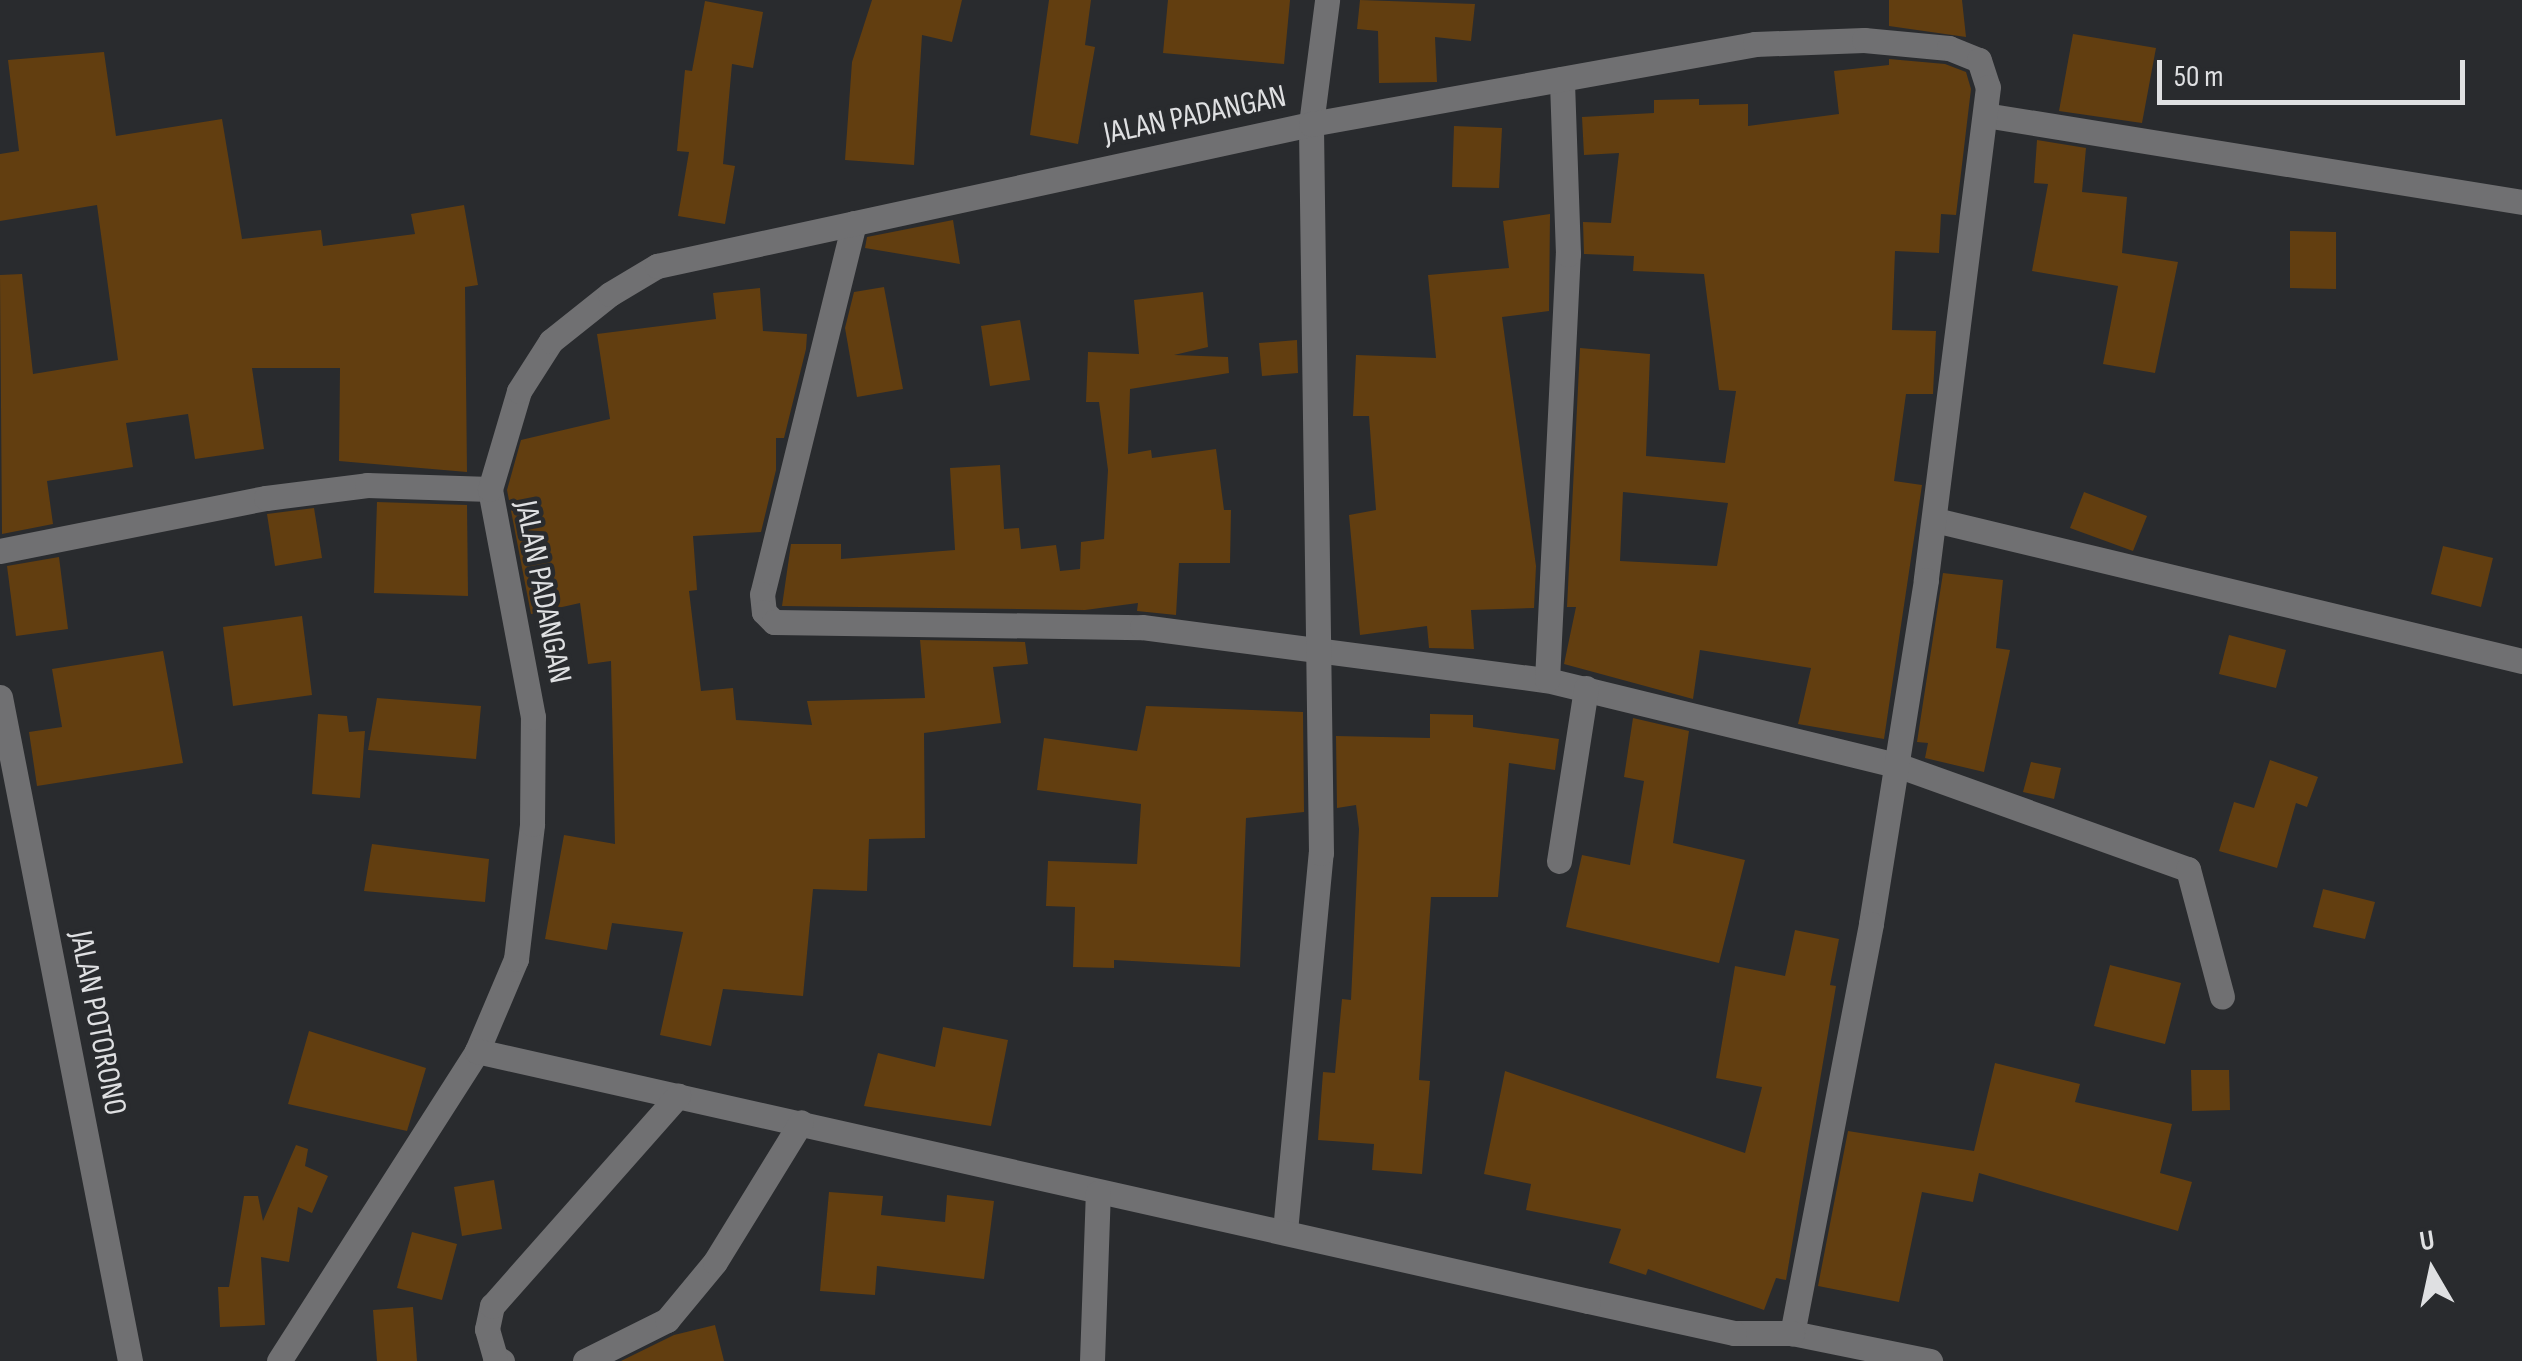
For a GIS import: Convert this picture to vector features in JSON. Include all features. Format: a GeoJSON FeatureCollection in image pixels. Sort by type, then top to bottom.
{"type":"FeatureCollection","features":[{"type":"Feature","properties":{"kind":"street"},"geometry":{"type":"LineString","coordinates":[[1286,1231],[1321,853],[1311,124],[1327,0]]}},
{"type":"Feature","properties":{"kind":"street","name":"JALAN PADANGAN"},"geometry":{"type":"LineString","coordinates":[[278,1361],[477,1051],[516,960],[532,824],[533,717],[490,489],[519,391],[551,341],[610,294],[656,266],[1311,124],[1755,44],[1864,40],[1948,48],[1979,60],[1988,87],[1985,115]]}},
{"type":"Feature","properties":{"kind":"street"},"geometry":{"type":"LineString","coordinates":[[1546,680],[1568,254],[1562,79]]}},
{"type":"Feature","properties":{"kind":"street"},"geometry":{"type":"LineString","coordinates":[[1792,1333],[1898,765],[1935,520],[1985,115],[2522,202]]}},
{"type":"Feature","properties":{"kind":"street"},"geometry":{"type":"LineString","coordinates":[[854,223],[762,594],[764,612],[788,622],[1106,624],[1546,680],[1898,765],[2188,869],[2222,998]]}},
{"type":"Feature","properties":{"kind":"street"},"geometry":{"type":"LineString","coordinates":[[0,551],[283,496],[367,485],[490,489]]}},
{"type":"Feature","properties":{"kind":"street"},"geometry":{"type":"LineString","coordinates":[[1935,520],[2522,661]]}},
{"type":"Feature","properties":{"kind":"street"},"geometry":{"type":"LineString","coordinates":[[1559,861],[1586,688]]}},
{"type":"Feature","properties":{"kind":"street","name":"JALAN POTORONO"},"geometry":{"type":"LineString","coordinates":[[0,697],[130,1361]]}},
{"type":"Feature","properties":{"kind":"street"},"geometry":{"type":"LineString","coordinates":[[477,1051],[801,1122],[1098,1193],[1286,1231],[1734,1332],[1792,1333],[1930,1361]]}},
{"type":"Feature","properties":{"kind":"street"},"geometry":{"type":"LineString","coordinates":[[502,1361],[495,1357],[487,1329],[492,1306],[678,1096]]}},
{"type":"Feature","properties":{"kind":"street"},"geometry":{"type":"LineString","coordinates":[[585,1361],[667,1320],[715,1262],[801,1122]]}},
{"type":"Feature","properties":{"kind":"street"},"geometry":{"type":"LineString","coordinates":[[1092,1361],[1098,1193]]}},
{"type":"Feature","properties":{"kind":"building"},"geometry":{"type":"Polygon","coordinates":[[[872,0],[962,0],[952,42],[922,35],[914,165],[845,160],[852,62],[872,0]]]}},
{"type":"Feature","properties":{"kind":"building"},"geometry":{"type":"Polygon","coordinates":[[[1049,0],[1091,0],[1085,45],[1095,47],[1078,144],[1030,135],[1049,0]]]}},
{"type":"Feature","properties":{"kind":"building"},"geometry":{"type":"Polygon","coordinates":[[[1168,0],[1290,0],[1284,64],[1163,53],[1168,0]]]}},
{"type":"Feature","properties":{"kind":"building"},"geometry":{"type":"Polygon","coordinates":[[[1360,0],[1475,4],[1471,41],[1435,37],[1437,82],[1379,83],[1378,31],[1357,29],[1360,0]]]}},
{"type":"Feature","properties":{"kind":"building"},"geometry":{"type":"Polygon","coordinates":[[[1889,0],[1962,0],[1966,37],[1889,26],[1889,0]]]}},
{"type":"Feature","properties":{"kind":"building"},"geometry":{"type":"Polygon","coordinates":[[[705,1],[763,12],[753,68],[732,64],[723,164],[735,166],[725,224],[678,216],[689,152],[677,151],[685,70],[692,71],[705,1]]]}},
{"type":"Feature","properties":{"kind":"building"},"geometry":{"type":"Polygon","coordinates":[[[2073,34],[2156,48],[2142,123],[2059,111],[2073,34]]]}},
{"type":"Feature","properties":{"kind":"building"},"geometry":{"type":"Polygon","coordinates":[[[104,52],[116,136],[222,119],[242,239],[321,230],[323,246],[415,234],[411,214],[464,205],[478,285],[465,287],[467,472],[339,461],[340,368],[252,368],[264,449],[195,459],[188,414],[126,423],[133,467],[47,481],[53,524],[2,534],[0,275],[22,274],[33,374],[118,360],[97,205],[0,221],[0,154],[19,151],[8,60],[104,52]]]}},
{"type":"Feature","properties":{"kind":"building"},"geometry":{"type":"Polygon","coordinates":[[[1889,59],[1945,64],[1966,72],[1971,89],[1956,215],[1941,214],[1939,253],[1895,251],[1892,330],[1936,331],[1933,394],[1906,394],[1894,481],[1922,485],[1884,739],[1798,724],[1811,668],[1700,650],[1693,699],[1564,664],[1576,607],[1567,607],[1580,348],[1650,354],[1646,456],[1725,463],[1736,391],[1719,390],[1704,274],[1633,271],[1634,256],[1584,254],[1583,222],[1611,223],[1619,153],[1584,155],[1582,117],[1654,113],[1654,100],[1699,99],[1699,105],[1748,104],[1748,126],[1839,114],[1834,71],[1889,65],[1889,59]],[[1623,492],[1620,561],[1717,566],[1728,503],[1623,492]]]}},
{"type":"Feature","properties":{"kind":"building"},"geometry":{"type":"Polygon","coordinates":[[[1454,126],[1502,128],[1499,188],[1452,187],[1454,126]]]}},
{"type":"Feature","properties":{"kind":"building"},"geometry":{"type":"Polygon","coordinates":[[[2037,140],[2086,148],[2082,192],[2127,197],[2122,253],[2178,262],[2155,373],[2103,364],[2118,286],[2032,271],[2048,184],[2034,183],[2037,140]]]}},
{"type":"Feature","properties":{"kind":"building"},"geometry":{"type":"Polygon","coordinates":[[[1550,214],[1549,311],[1502,317],[1536,566],[1534,608],[1471,610],[1474,649],[1429,648],[1427,626],[1360,635],[1349,515],[1376,510],[1369,416],[1353,416],[1356,355],[1436,358],[1428,275],[1509,268],[1503,221],[1550,214]]]}},
{"type":"Feature","properties":{"kind":"building"},"geometry":{"type":"Polygon","coordinates":[[[953,220],[960,264],[865,248],[867,237],[953,220]]]}},
{"type":"Feature","properties":{"kind":"building"},"geometry":{"type":"Polygon","coordinates":[[[2290,231],[2336,232],[2336,289],[2290,288],[2290,231]]]}},
{"type":"Feature","properties":{"kind":"building"},"geometry":{"type":"Polygon","coordinates":[[[884,287],[903,389],[857,397],[845,328],[854,292],[884,287]]]}},
{"type":"Feature","properties":{"kind":"building"},"geometry":{"type":"Polygon","coordinates":[[[760,288],[763,331],[807,334],[806,349],[784,438],[776,438],[776,470],[761,532],[693,536],[697,590],[689,591],[701,691],[733,688],[736,720],[812,725],[807,701],[925,698],[920,640],[1025,642],[1028,664],[993,667],[1001,723],[924,733],[925,838],[869,839],[867,891],[813,889],[803,996],[723,989],[711,1046],[660,1035],[683,932],[612,923],[607,950],[545,939],[564,835],[615,844],[611,661],[588,664],[580,603],[531,614],[507,490],[521,440],[610,419],[597,334],[716,319],[713,293],[760,288]]]}},
{"type":"Feature","properties":{"kind":"building"},"geometry":{"type":"Polygon","coordinates":[[[1203,292],[1208,347],[1174,355],[1228,357],[1229,373],[1130,389],[1128,454],[1151,450],[1152,458],[1216,449],[1224,510],[1231,510],[1230,563],[1179,563],[1176,615],[1137,611],[1138,603],[1085,610],[782,606],[791,544],[841,544],[841,559],[955,550],[950,468],[1000,465],[1004,529],[1019,528],[1021,549],[1056,545],[1060,571],[1080,569],[1081,542],[1104,539],[1108,470],[1099,402],[1086,402],[1088,352],[1139,354],[1134,300],[1203,292]]]}},
{"type":"Feature","properties":{"kind":"building"},"geometry":{"type":"Polygon","coordinates":[[[1020,320],[1030,380],[990,386],[981,326],[1020,320]]]}},
{"type":"Feature","properties":{"kind":"building"},"geometry":{"type":"Polygon","coordinates":[[[1297,340],[1298,373],[1262,376],[1259,343],[1297,340]]]}},
{"type":"Feature","properties":{"kind":"building"},"geometry":{"type":"Polygon","coordinates":[[[2084,492],[2147,516],[2133,551],[2070,528],[2084,492]]]}},
{"type":"Feature","properties":{"kind":"building"},"geometry":{"type":"Polygon","coordinates":[[[377,502],[467,505],[468,596],[374,593],[377,502]]]}},
{"type":"Feature","properties":{"kind":"building"},"geometry":{"type":"Polygon","coordinates":[[[314,508],[322,558],[275,566],[267,514],[314,508]]]}},
{"type":"Feature","properties":{"kind":"building"},"geometry":{"type":"Polygon","coordinates":[[[2443,546],[2493,558],[2481,607],[2431,594],[2443,546]]]}},
{"type":"Feature","properties":{"kind":"building"},"geometry":{"type":"Polygon","coordinates":[[[59,557],[68,629],[16,636],[7,566],[59,557]]]}},
{"type":"Feature","properties":{"kind":"building"},"geometry":{"type":"Polygon","coordinates":[[[1943,573],[2003,580],[1996,648],[2010,650],[1984,772],[1925,758],[1928,743],[1917,742],[1943,573]]]}},
{"type":"Feature","properties":{"kind":"building"},"geometry":{"type":"Polygon","coordinates":[[[302,616],[312,695],[233,706],[223,627],[302,616]]]}},
{"type":"Feature","properties":{"kind":"building"},"geometry":{"type":"Polygon","coordinates":[[[2229,635],[2286,650],[2276,688],[2219,674],[2229,635]]]}},
{"type":"Feature","properties":{"kind":"building"},"geometry":{"type":"Polygon","coordinates":[[[163,651],[183,763],[37,786],[29,732],[62,727],[52,669],[163,651]]]}},
{"type":"Feature","properties":{"kind":"building"},"geometry":{"type":"Polygon","coordinates":[[[377,698],[481,706],[476,759],[368,750],[377,698]]]}},
{"type":"Feature","properties":{"kind":"building"},"geometry":{"type":"Polygon","coordinates":[[[1146,706],[1303,712],[1304,812],[1246,818],[1240,967],[1114,960],[1114,968],[1073,967],[1075,907],[1046,906],[1048,861],[1137,864],[1141,804],[1037,790],[1044,738],[1137,751],[1146,706]]]}},
{"type":"Feature","properties":{"kind":"building"},"geometry":{"type":"Polygon","coordinates":[[[318,714],[347,716],[349,732],[365,731],[360,798],[312,794],[318,714]]]}},
{"type":"Feature","properties":{"kind":"building"},"geometry":{"type":"Polygon","coordinates":[[[1430,714],[1473,715],[1473,727],[1559,739],[1555,770],[1509,763],[1498,897],[1431,897],[1419,1080],[1430,1081],[1422,1174],[1372,1170],[1374,1144],[1318,1140],[1323,1072],[1335,1073],[1342,999],[1351,1000],[1359,829],[1356,805],[1337,808],[1336,736],[1430,738],[1430,714]]]}},
{"type":"Feature","properties":{"kind":"building"},"geometry":{"type":"Polygon","coordinates":[[[1633,718],[1689,731],[1673,843],[1745,860],[1719,963],[1566,927],[1582,855],[1630,865],[1644,781],[1624,777],[1633,718]]]}},
{"type":"Feature","properties":{"kind":"building"},"geometry":{"type":"Polygon","coordinates":[[[2270,760],[2318,777],[2307,807],[2296,803],[2277,868],[2219,851],[2234,802],[2254,808],[2270,760]]]}},
{"type":"Feature","properties":{"kind":"building"},"geometry":{"type":"Polygon","coordinates":[[[2031,762],[2061,768],[2054,799],[2023,792],[2031,762]]]}},
{"type":"Feature","properties":{"kind":"building"},"geometry":{"type":"Polygon","coordinates":[[[372,844],[489,859],[485,902],[364,891],[372,844]]]}},
{"type":"Feature","properties":{"kind":"building"},"geometry":{"type":"Polygon","coordinates":[[[2323,889],[2375,902],[2365,939],[2313,927],[2323,889]]]}},
{"type":"Feature","properties":{"kind":"building"},"geometry":{"type":"Polygon","coordinates":[[[1795,930],[1839,939],[1830,985],[1836,986],[1786,1280],[1776,1278],[1764,1310],[1648,1269],[1646,1275],[1609,1263],[1621,1229],[1526,1210],[1531,1184],[1484,1174],[1505,1071],[1745,1153],[1762,1087],[1716,1078],[1735,966],[1785,976],[1795,930]]]}},
{"type":"Feature","properties":{"kind":"building"},"geometry":{"type":"Polygon","coordinates":[[[2110,965],[2181,983],[2165,1044],[2094,1026],[2110,965]]]}},
{"type":"Feature","properties":{"kind":"building"},"geometry":{"type":"Polygon","coordinates":[[[943,1027],[1008,1040],[991,1126],[864,1106],[878,1053],[935,1067],[943,1027]]]}},
{"type":"Feature","properties":{"kind":"building"},"geometry":{"type":"Polygon","coordinates":[[[309,1031],[426,1068],[407,1131],[288,1104],[309,1031]]]}},
{"type":"Feature","properties":{"kind":"building"},"geometry":{"type":"Polygon","coordinates":[[[1995,1063],[2080,1084],[2075,1102],[2172,1124],[2160,1173],[2192,1182],[2178,1231],[1979,1173],[1973,1202],[1922,1192],[1899,1302],[1818,1286],[1848,1131],[1974,1151],[1995,1063]]]}},
{"type":"Feature","properties":{"kind":"building"},"geometry":{"type":"Polygon","coordinates":[[[2191,1070],[2229,1070],[2230,1110],[2192,1111],[2191,1070]]]}},
{"type":"Feature","properties":{"kind":"building"},"geometry":{"type":"Polygon","coordinates":[[[296,1145],[308,1149],[305,1166],[328,1176],[312,1213],[298,1207],[289,1262],[261,1257],[265,1325],[220,1327],[218,1287],[229,1287],[244,1196],[258,1196],[263,1221],[296,1145]]]}},
{"type":"Feature","properties":{"kind":"building"},"geometry":{"type":"Polygon","coordinates":[[[494,1180],[502,1229],[462,1236],[454,1187],[494,1180]]]}},
{"type":"Feature","properties":{"kind":"building"},"geometry":{"type":"Polygon","coordinates":[[[829,1192],[883,1196],[881,1215],[945,1222],[947,1195],[994,1201],[984,1279],[877,1266],[875,1295],[820,1291],[829,1192]]]}},
{"type":"Feature","properties":{"kind":"building"},"geometry":{"type":"Polygon","coordinates":[[[412,1232],[457,1244],[442,1300],[397,1288],[412,1232]]]}},
{"type":"Feature","properties":{"kind":"building"},"geometry":{"type":"Polygon","coordinates":[[[413,1307],[417,1361],[377,1361],[373,1310],[413,1307]]]}},
{"type":"Feature","properties":{"kind":"building"},"geometry":{"type":"Polygon","coordinates":[[[715,1325],[724,1361],[621,1361],[674,1335],[715,1325]]]}}]}
